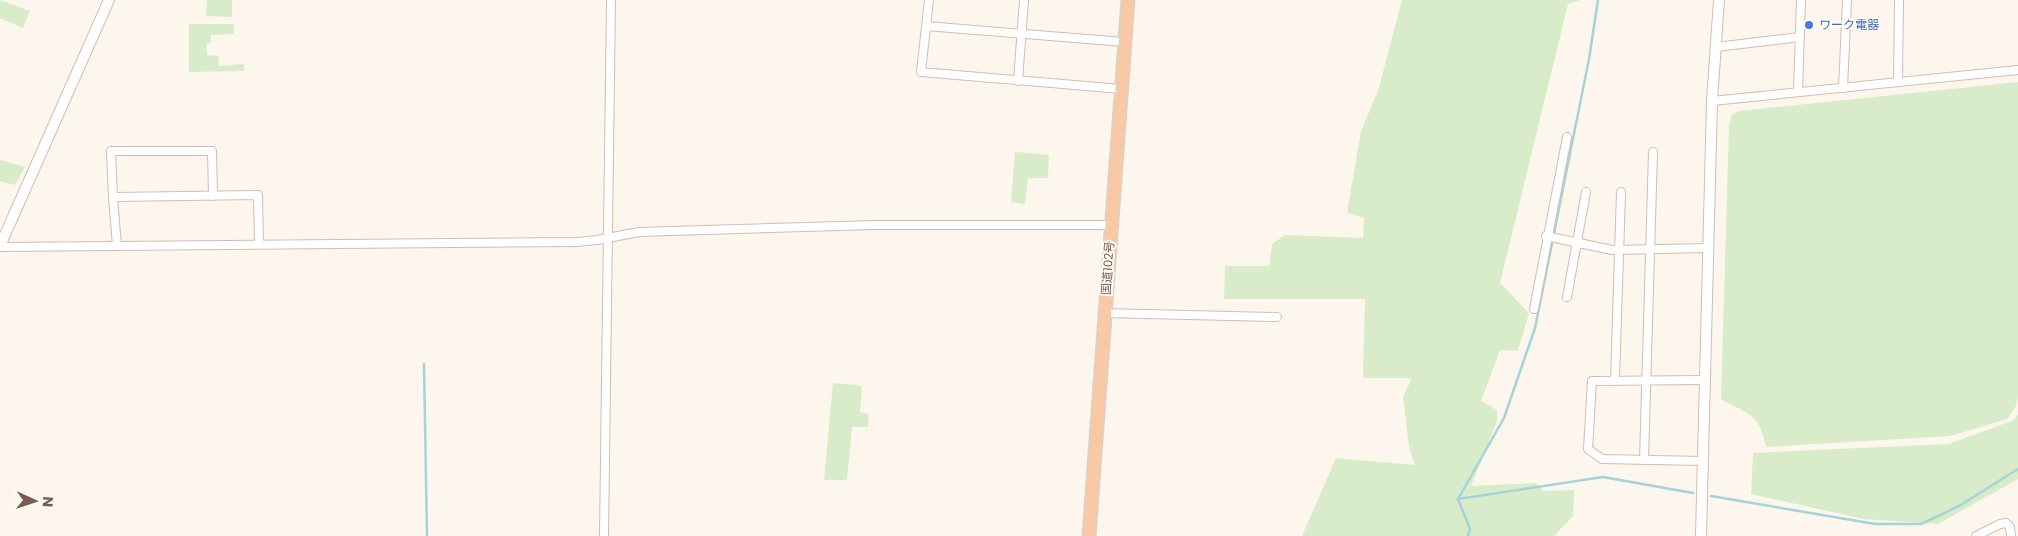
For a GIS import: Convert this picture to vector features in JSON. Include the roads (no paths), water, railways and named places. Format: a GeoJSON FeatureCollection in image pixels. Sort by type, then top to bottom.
{"type":"FeatureCollection","features":[{"type":"Feature","properties":{"kind":"highway","name":"国道102号"},"geometry":{"type":"LineString","coordinates":[[1089,536],[1128,0]]}},
{"type":"Feature","properties":{"kind":"street"},"geometry":{"type":"LineString","coordinates":[[109,0],[3,232],[0,247],[577,242],[639,232],[750,228],[873,225],[1111,225]]}},
{"type":"Feature","properties":{"kind":"street"},"geometry":{"type":"LineString","coordinates":[[604,536],[612,0]]}},
{"type":"Feature","properties":{"kind":"street"},"geometry":{"type":"LineString","coordinates":[[929,0],[921,72],[1121,89]]}},
{"type":"Feature","properties":{"kind":"street"},"geometry":{"type":"LineString","coordinates":[[1018,81],[1024,0]]}},
{"type":"Feature","properties":{"kind":"street"},"geometry":{"type":"LineString","coordinates":[[1704,536],[1703,461],[1712,102],[1719,0]]}},
{"type":"Feature","properties":{"kind":"street"},"geometry":{"type":"LineString","coordinates":[[1798,92],[1801,0]]}},
{"type":"Feature","properties":{"kind":"street"},"geometry":{"type":"LineString","coordinates":[[1843,88],[1847,0]]}},
{"type":"Feature","properties":{"kind":"street"},"geometry":{"type":"LineString","coordinates":[[1898,81],[1900,0]]}},
{"type":"Feature","properties":{"kind":"street"},"geometry":{"type":"LineString","coordinates":[[926,26],[1124,42]]}},
{"type":"Feature","properties":{"kind":"street"},"geometry":{"type":"LineString","coordinates":[[1716,47],[1800,37]]}},
{"type":"Feature","properties":{"kind":"street"},"geometry":{"type":"LineString","coordinates":[[1712,102],[1898,81],[2018,70]]}},
{"type":"Feature","properties":{"kind":"street"},"geometry":{"type":"LineString","coordinates":[[1534,309],[1551,237],[1567,137]]}},
{"type":"Feature","properties":{"kind":"street"},"geometry":{"type":"LineString","coordinates":[[117,246],[111,151],[212,151],[213,196]]}},
{"type":"Feature","properties":{"kind":"street"},"geometry":{"type":"LineString","coordinates":[[1644,460],[1651,250],[1652,152]]}},
{"type":"Feature","properties":{"kind":"street"},"geometry":{"type":"LineString","coordinates":[[1567,297],[1586,192]]}},
{"type":"Feature","properties":{"kind":"street"},"geometry":{"type":"LineString","coordinates":[[1615,381],[1621,192]]}},
{"type":"Feature","properties":{"kind":"street"},"geometry":{"type":"LineString","coordinates":[[113,197],[258,195],[259,244]]}},
{"type":"Feature","properties":{"kind":"street"},"geometry":{"type":"LineString","coordinates":[[1551,237],[1619,250],[1708,248]]}},
{"type":"Feature","properties":{"kind":"street"},"geometry":{"type":"LineString","coordinates":[[1104,313],[1277,316]]}},
{"type":"Feature","properties":{"kind":"street"},"geometry":{"type":"LineString","coordinates":[[1703,461],[1602,459],[1588,449],[1592,381],[1705,380]]}},
{"type":"Feature","properties":{"kind":"street"},"geometry":{"type":"LineString","coordinates":[[1976,536],[2006,523],[2010,527],[2011,536]]}},
{"type":"Feature","properties":{"kind":"waterway"},"geometry":{"type":"LineString","coordinates":[[1468,536],[1470,529],[1458,499],[1504,418],[1535,328],[1589,59],[1598,0]]}},
{"type":"Feature","properties":{"kind":"waterway"},"geometry":{"type":"LineString","coordinates":[[424,364],[427,536]]}},
{"type":"Feature","properties":{"kind":"waterway"},"geometry":{"type":"LineString","coordinates":[[1711,496],[1875,524],[1921,524],[1959,506],[2018,469]]}},
{"type":"Feature","properties":{"kind":"waterway"},"geometry":{"type":"LineString","coordinates":[[1458,499],[1603,477],[1693,493]]}},
{"type":"Feature","properties":{"kind":"place","name":"ワーク電器"},"geometry":{"type":"Point","coordinates":[1809,25]}}]}
